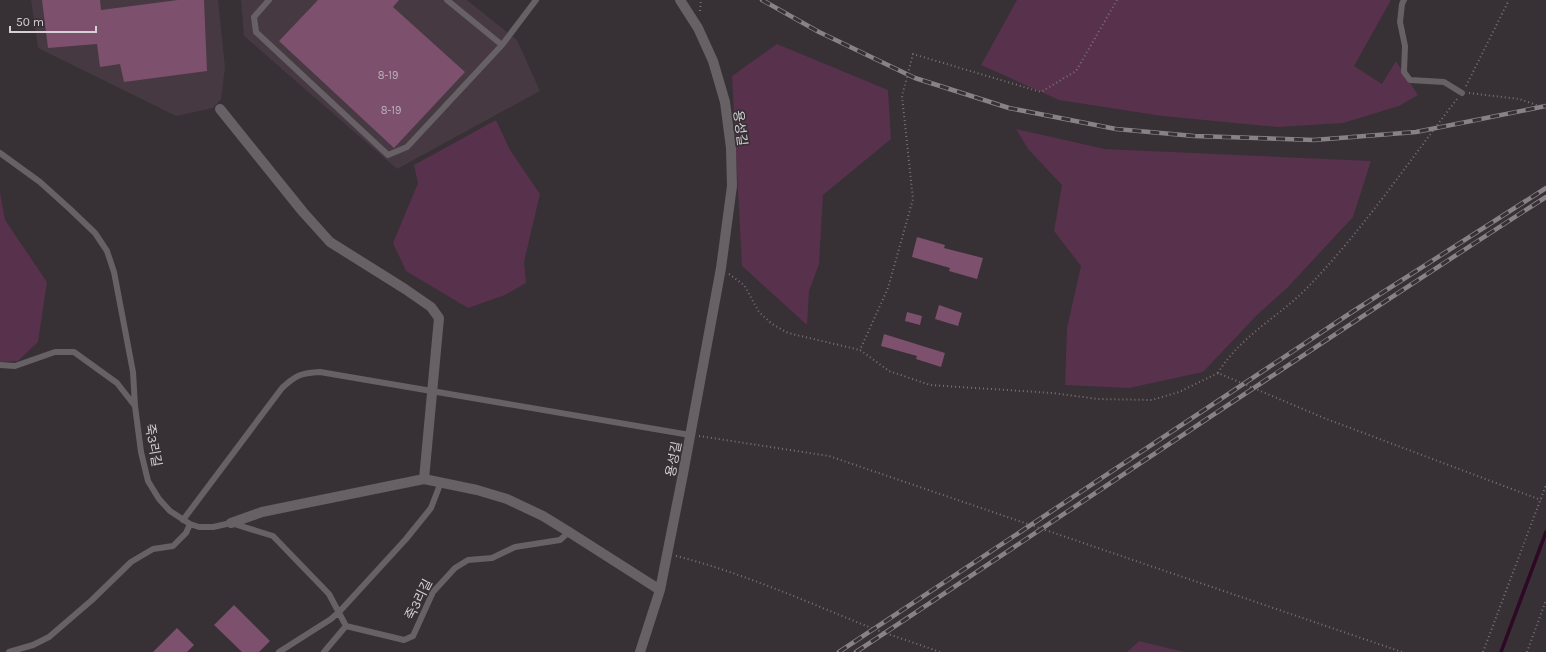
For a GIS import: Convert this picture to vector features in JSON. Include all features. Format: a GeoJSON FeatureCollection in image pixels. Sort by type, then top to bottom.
{"type":"FeatureCollection","features":[{"type":"Feature","properties":{"kind":"street","name":"용성길"},"geometry":{"type":"LineString","coordinates":[[640,652],[660,590],[721,268],[732,186],[731,148],[725,102],[713,61],[698,28],[680,0]]}},
{"type":"Feature","properties":{"kind":"street"},"geometry":{"type":"LineString","coordinates":[[220,109],[303,212],[330,242],[431,307],[439,318],[424,479]]}},
{"type":"Feature","properties":{"kind":"street","name":"죽3리길"},"geometry":{"type":"LineString","coordinates":[[231,523],[262,512],[424,479],[477,490],[507,499],[543,516],[660,590]]}},
{"type":"Feature","properties":{"kind":"lane"},"geometry":{"type":"LineString","coordinates":[[269,0],[254,16],[256,32],[388,155],[407,147],[502,45],[536,0]]}},
{"type":"Feature","properties":{"kind":"lane"},"geometry":{"type":"LineString","coordinates":[[447,0],[502,45]]}},
{"type":"Feature","properties":{"kind":"lane"},"geometry":{"type":"LineString","coordinates":[[1404,0],[1402,4],[1400,22],[1405,46],[1404,72],[1410,80],[1444,82],[1462,93]]}},
{"type":"Feature","properties":{"kind":"lane","name":"죽3리길"},"geometry":{"type":"LineString","coordinates":[[0,153],[40,182],[66,205],[96,233],[107,251],[114,272],[134,372],[135,406],[141,452],[148,481],[159,499],[170,511],[183,520],[199,527],[213,527],[231,523],[273,536],[329,594],[340,612],[346,626],[404,640],[413,636],[433,592],[455,568],[468,560],[492,558],[516,547],[560,540],[569,532]]}},
{"type":"Feature","properties":{"kind":"lane"},"geometry":{"type":"LineString","coordinates":[[0,366],[15,366],[55,352],[74,352],[116,383],[135,406]]}},
{"type":"Feature","properties":{"kind":"lane"},"geometry":{"type":"LineString","coordinates":[[183,520],[282,388],[294,376],[305,373],[320,372],[433,390],[690,435]]}},
{"type":"Feature","properties":{"kind":"lane"},"geometry":{"type":"LineString","coordinates":[[279,652],[340,612],[406,539],[431,508],[441,482]]}},
{"type":"Feature","properties":{"kind":"lane"},"geometry":{"type":"LineString","coordinates":[[9,652],[33,645],[49,637],[92,600],[131,562],[153,549],[173,546],[181,540],[190,524]]}},
{"type":"Feature","properties":{"kind":"lane"},"geometry":{"type":"LineString","coordinates":[[324,652],[346,626]]}},
{"type":"Feature","properties":{"kind":"path"},"geometry":{"type":"LineString","coordinates":[[860,350],[888,288],[913,199],[902,96],[912,54],[1041,92],[1076,71],[1117,0]]}},
{"type":"Feature","properties":{"kind":"path"},"geometry":{"type":"LineString","coordinates":[[721,268],[744,285],[758,312],[772,324],[788,332],[860,350],[889,371],[930,385],[1052,393],[1098,399],[1152,400],[1178,392],[1218,373],[1226,361],[1250,335],[1307,288],[1340,251],[1462,93],[1509,0]]}},
{"type":"Feature","properties":{"kind":"path"},"geometry":{"type":"LineString","coordinates":[[1462,93],[1519,99],[1546,108]]}},
{"type":"Feature","properties":{"kind":"path"},"geometry":{"type":"LineString","coordinates":[[1218,373],[1324,418],[1541,500]]}},
{"type":"Feature","properties":{"kind":"path"},"geometry":{"type":"LineString","coordinates":[[690,435],[829,456],[1402,652]]}},
{"type":"Feature","properties":{"kind":"path"},"geometry":{"type":"LineString","coordinates":[[1483,652],[1546,485]]}},
{"type":"Feature","properties":{"kind":"path"},"geometry":{"type":"LineString","coordinates":[[667,553],[700,562],[814,603],[874,629],[940,652]]}},
{"type":"Feature","properties":{"kind":"path"},"geometry":{"type":"LineString","coordinates":[[1527,652],[1546,600]]}},
{"type":"Feature","properties":{"kind":"shaded area"},"geometry":{"type":"Polygon","coordinates":[[[31,0],[218,0],[225,67],[221,99],[213,108],[176,116],[38,48],[31,0]]]}},
{"type":"Feature","properties":{"kind":"shaded area"},"geometry":{"type":"Polygon","coordinates":[[[241,0],[467,0],[517,40],[540,91],[397,169],[244,36],[241,0]]]}},
{"type":"Feature","properties":{"kind":"shaded area"},"geometry":{"type":"Polygon","coordinates":[[[1017,0],[1391,0],[1354,66],[1382,84],[1396,61],[1418,95],[1399,106],[1343,123],[1278,127],[1162,116],[1059,100],[981,65],[1017,0]]]}},
{"type":"Feature","properties":{"kind":"shaded area"},"geometry":{"type":"Polygon","coordinates":[[[777,44],[888,90],[891,139],[823,195],[819,264],[809,291],[807,325],[742,266],[732,76],[777,44]]]}},
{"type":"Feature","properties":{"kind":"shaded area"},"geometry":{"type":"Polygon","coordinates":[[[496,120],[510,150],[540,194],[524,262],[526,283],[505,295],[468,308],[406,271],[393,243],[418,183],[414,165],[496,120]]]}},
{"type":"Feature","properties":{"kind":"shaded area"},"geometry":{"type":"Polygon","coordinates":[[[1016,129],[1105,149],[1371,161],[1353,217],[1287,288],[1258,314],[1203,372],[1129,388],[1065,385],[1067,328],[1081,266],[1054,231],[1062,185],[1028,149],[1016,129]]]}},
{"type":"Feature","properties":{"kind":"shaded area"},"geometry":{"type":"Polygon","coordinates":[[[0,192],[5,220],[47,282],[38,342],[18,361],[0,362],[0,192]]]}},
{"type":"Feature","properties":{"kind":"shaded area"},"geometry":{"type":"Polygon","coordinates":[[[1139,641],[1184,652],[1127,652],[1139,641]]]}},
{"type":"Feature","properties":{"kind":"building"},"geometry":{"type":"Polygon","coordinates":[[[42,0],[100,0],[101,10],[178,0],[204,0],[207,71],[124,82],[120,64],[100,67],[97,44],[48,48],[42,0]]]}},
{"type":"Feature","properties":{"kind":"building"},"geometry":{"type":"Polygon","coordinates":[[[318,0],[399,0],[393,7],[465,72],[394,148],[279,41],[318,0]]]}},
{"type":"Feature","properties":{"kind":"building"},"geometry":{"type":"Polygon","coordinates":[[[917,237],[945,245],[944,248],[983,258],[977,279],[949,271],[950,268],[912,257],[917,237]]]}},
{"type":"Feature","properties":{"kind":"building"},"geometry":{"type":"Polygon","coordinates":[[[939,305],[962,313],[958,326],[935,319],[939,305]]]}},
{"type":"Feature","properties":{"kind":"building"},"geometry":{"type":"Polygon","coordinates":[[[907,312],[922,316],[920,325],[905,321],[907,312]]]}},
{"type":"Feature","properties":{"kind":"building"},"geometry":{"type":"Polygon","coordinates":[[[884,334],[945,353],[941,367],[916,359],[917,356],[881,346],[884,334]]]}},
{"type":"Feature","properties":{"kind":"building"},"geometry":{"type":"Polygon","coordinates":[[[234,605],[270,641],[259,652],[242,652],[214,625],[234,605]]]}},
{"type":"Feature","properties":{"kind":"building"},"geometry":{"type":"Polygon","coordinates":[[[177,628],[194,645],[187,652],[153,652],[177,628]]]}},
{"type":"Feature","properties":{"kind":"waterway"},"geometry":{"type":"LineString","coordinates":[[1501,652],[1546,532]]}},
{"type":"Feature","properties":{"kind":"railway"},"geometry":{"type":"LineString","coordinates":[[762,0],[819,32],[915,78],[1009,108],[1116,129],[1194,136],[1314,140],[1416,132],[1546,106]]}},
{"type":"Feature","properties":{"kind":"railway"},"geometry":{"type":"LineString","coordinates":[[839,652],[1352,312],[1546,188]]}},
{"type":"Feature","properties":{"kind":"railway"},"geometry":{"type":"LineString","coordinates":[[856,652],[1286,366],[1546,197]]}}]}
